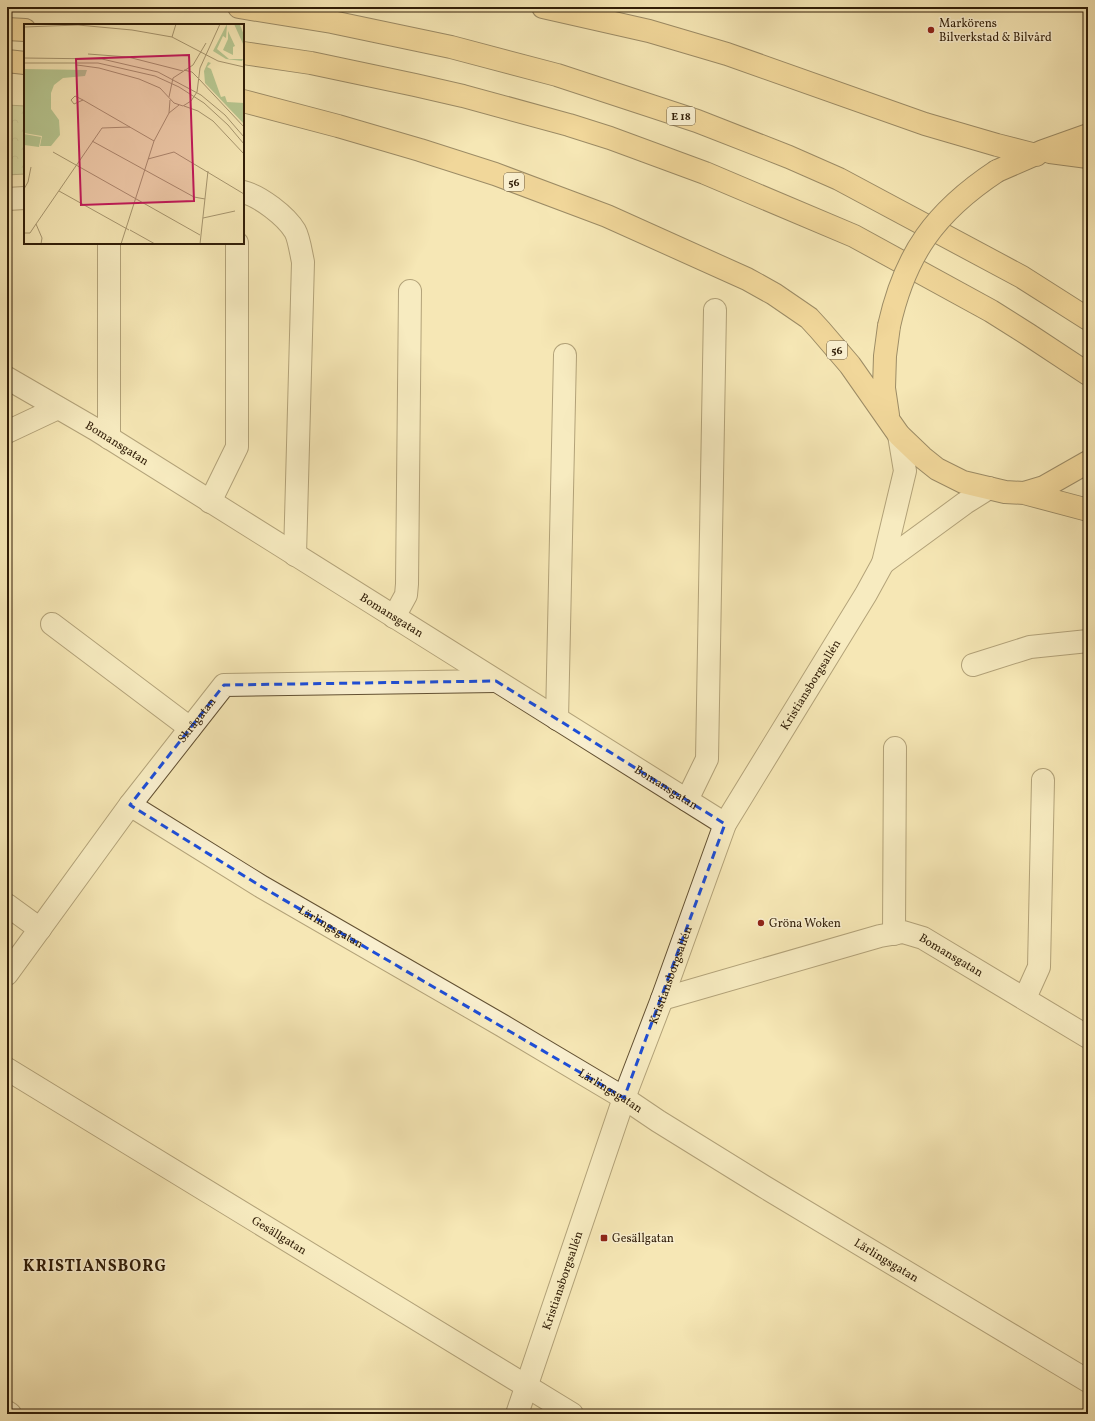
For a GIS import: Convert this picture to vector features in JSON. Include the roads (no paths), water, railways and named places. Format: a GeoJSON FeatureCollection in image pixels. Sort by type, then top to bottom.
{"type":"FeatureCollection","features":[{"type":"Feature","properties":{"kind":"highway","name":"E 18"},"geometry":{"type":"LineString","coordinates":[[239,7],[332,22],[451,47],[557,74],[697,121],[789,157],[839,179],[1022,277],[1088,319]]}},
{"type":"Feature","properties":{"kind":"highway"},"geometry":{"type":"LineString","coordinates":[[543,7],[649,32],[726,54],[925,124],[997,145],[1040,153],[1088,157]]}},
{"type":"Feature","properties":{"kind":"highway"},"geometry":{"type":"LineString","coordinates":[[7,29],[24,30]]}},
{"type":"Feature","properties":{"kind":"highway"},"geometry":{"type":"LineString","coordinates":[[244,53],[310,63],[463,96],[576,127],[698,170],[761,195],[854,236],[991,311],[1088,374]]}},
{"type":"Feature","properties":{"kind":"highway"},"geometry":{"type":"LineString","coordinates":[[7,60],[24,63]]}},
{"type":"Feature","properties":{"kind":"highway","name":"56"},"geometry":{"type":"LineString","coordinates":[[244,101],[413,148],[495,174],[607,216],[747,279],[774,294],[809,318],[850,365],[894,426],[922,457],[937,469],[962,482],[1005,492],[1024,493],[1044,487],[1081,467]]}},
{"type":"Feature","properties":{"kind":"highway"},"geometry":{"type":"LineString","coordinates":[[894,426],[884,388],[885,356],[889,326],[893,307],[911,261],[934,226],[957,200],[997,171],[1088,135]]}},
{"type":"Feature","properties":{"kind":"highway"},"geometry":{"type":"LineString","coordinates":[[1024,493],[1088,510]]}},
{"type":"Feature","properties":{"kind":"street"},"geometry":{"type":"LineString","coordinates":[[244,192],[248,193],[275,209],[295,232],[303,262],[296,555]]}},
{"type":"Feature","properties":{"kind":"street"},"geometry":{"type":"LineString","coordinates":[[7,199],[24,198]]}},
{"type":"Feature","properties":{"kind":"street"},"geometry":{"type":"LineString","coordinates":[[109,244],[109,438]]}},
{"type":"Feature","properties":{"kind":"street"},"geometry":{"type":"LineString","coordinates":[[210,502],[237,447],[237,244]]}},
{"type":"Feature","properties":{"kind":"street"},"geometry":{"type":"LineString","coordinates":[[394,617],[406,595],[407,584],[410,291]]}},
{"type":"Feature","properties":{"kind":"street"},"geometry":{"type":"LineString","coordinates":[[687,800],[707,759],[715,310]]}},
{"type":"Feature","properties":{"kind":"street"},"geometry":{"type":"LineString","coordinates":[[557,719],[565,355]]}},
{"type":"Feature","properties":{"kind":"street","name":"Bomansgatan"},"geometry":{"type":"LineString","coordinates":[[7,378],[109,438],[725,824]]}},
{"type":"Feature","properties":{"kind":"street"},"geometry":{"type":"LineString","coordinates":[[7,432],[58,408]]}},
{"type":"Feature","properties":{"kind":"street","name":"Kristiansborgsallén"},"geometry":{"type":"LineString","coordinates":[[517,1414],[624,1098],[662,999],[725,824],[866,594],[883,563],[905,470],[894,426]]}},
{"type":"Feature","properties":{"kind":"street","name":"Kristiansborgsallén"},"geometry":{"type":"LineString","coordinates":[[883,563],[965,503],[989,488]]}},
{"type":"Feature","properties":{"kind":"street"},"geometry":{"type":"LineString","coordinates":[[52,624],[190,728]]}},
{"type":"Feature","properties":{"kind":"street"},"geometry":{"type":"LineString","coordinates":[[973,665],[1030,647],[1088,641]]}},
{"type":"Feature","properties":{"kind":"street","name":"Skrågatan"},"geometry":{"type":"LineString","coordinates":[[7,974],[130,805],[224,685],[496,681]]}},
{"type":"Feature","properties":{"kind":"street"},"geometry":{"type":"LineString","coordinates":[[894,934],[895,748]]}},
{"type":"Feature","properties":{"kind":"street"},"geometry":{"type":"LineString","coordinates":[[1025,998],[1039,967],[1043,780]]}},
{"type":"Feature","properties":{"kind":"street","name":"Lärlingsgatan"},"geometry":{"type":"LineString","coordinates":[[130,805],[262,887],[503,1026],[624,1098],[658,1121],[763,1186],[1088,1381]]}},
{"type":"Feature","properties":{"kind":"street"},"geometry":{"type":"LineString","coordinates":[[7,905],[40,929]]}},
{"type":"Feature","properties":{"kind":"street","name":"Bomansgatan"},"geometry":{"type":"LineString","coordinates":[[662,999],[880,936],[903,932],[923,938],[1088,1037]]}},
{"type":"Feature","properties":{"kind":"street","name":"Gesällgatan"},"geometry":{"type":"LineString","coordinates":[[7,1069],[572,1414]]}},
{"type":"Feature","properties":{"kind":"place","name":"Markörens Bilverkstad & Bilvård"},"geometry":{"type":"Point","coordinates":[931,30]}},
{"type":"Feature","properties":{"kind":"place","name":"Gröna Woken"},"geometry":{"type":"Point","coordinates":[761,923]}},
{"type":"Feature","properties":{"kind":"place","name":"Gesällgatan"},"geometry":{"type":"Point","coordinates":[604,1238]}},
{"type":"Feature","properties":{"kind":"district","name":"KRISTIANSBORG"},"geometry":{"type":"Point","coordinates":[95,1265]}}]}
